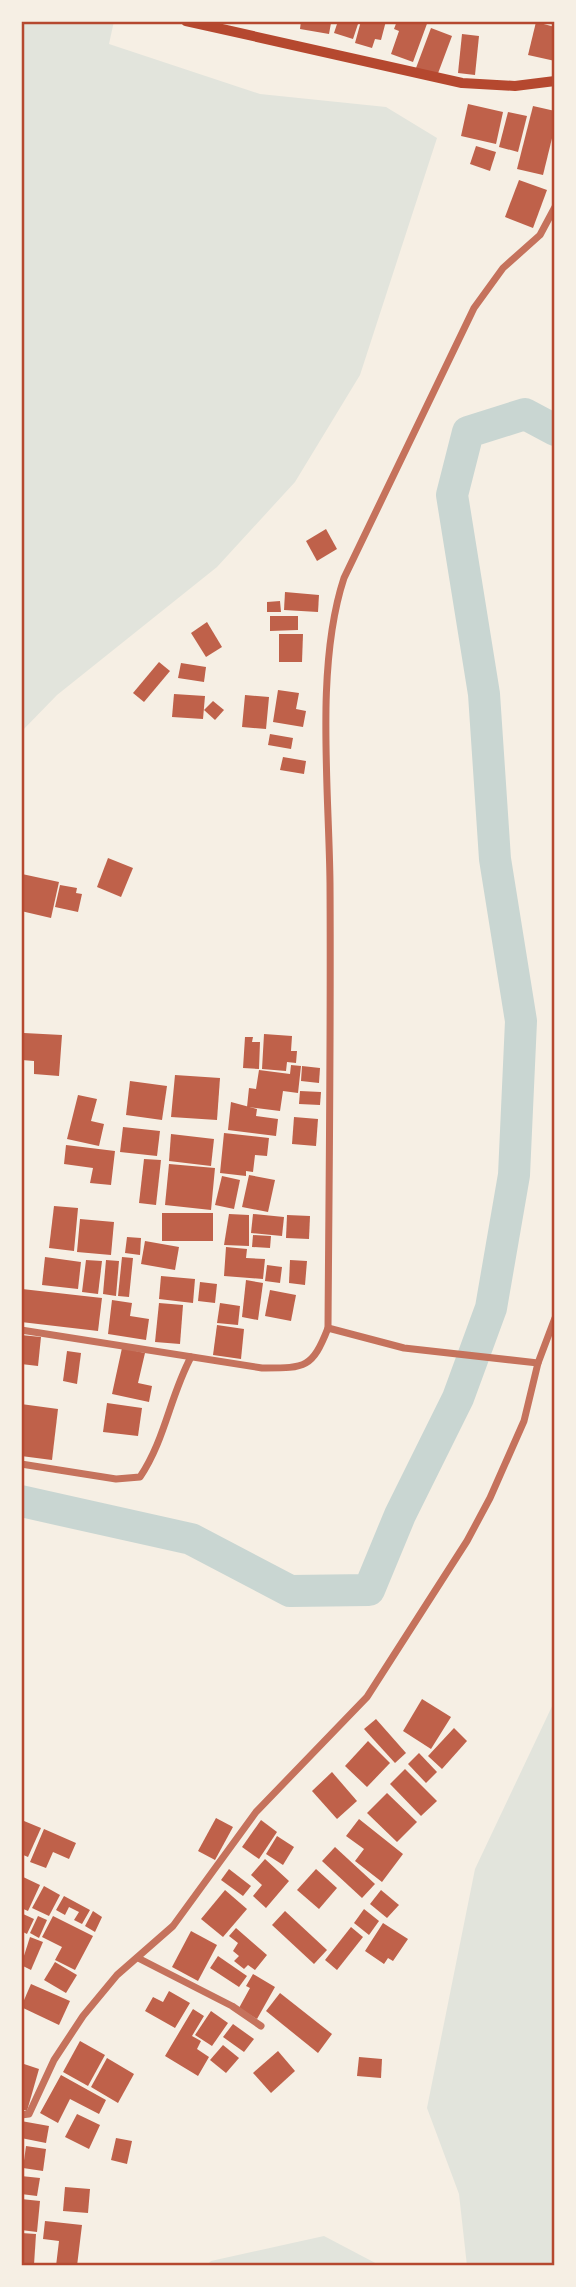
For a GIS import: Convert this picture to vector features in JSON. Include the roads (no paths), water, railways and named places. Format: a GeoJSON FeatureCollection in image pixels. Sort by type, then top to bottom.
{"type":"FeatureCollection","features":[{"type":"Feature","properties":{"kind":"main road"},"geometry":{"type":"LineString","coordinates":[[186,21],[462,83],[516,86],[555,81]]}},
{"type":"Feature","properties":{"kind":"street"},"geometry":{"type":"LineString","coordinates":[[21,1330],[262,1368],[296,1368],[317,1355],[328,1328],[331,1002],[328,681],[337,602],[345,578],[474,308],[503,268],[540,235],[555,207]]}},
{"type":"Feature","properties":{"kind":"street"},"geometry":{"type":"LineString","coordinates":[[21,2115],[29,2114],[38,2101],[54,2060],[83,2016],[117,1975],[173,1926],[256,1812],[367,1697],[467,1541],[489,1498],[524,1421],[538,1363],[555,1318]]}},
{"type":"Feature","properties":{"kind":"street"},"geometry":{"type":"LineString","coordinates":[[328,1328],[404,1348],[509,1362],[538,1363]]}},
{"type":"Feature","properties":{"kind":"street"},"geometry":{"type":"LineString","coordinates":[[21,1464],[116,1479],[140,1477],[154,1457],[181,1376],[191,1357]]}},
{"type":"Feature","properties":{"kind":"street"},"geometry":{"type":"LineString","coordinates":[[138,1958],[232,2006],[261,2025]]}},
{"type":"Feature","properties":{"kind":"waterway"},"geometry":{"type":"LineString","coordinates":[[21,1501],[191,1539],[290,1591],[369,1590],[400,1515],[458,1398],[491,1308],[514,1175],[521,1021],[495,859],[484,694],[452,495],[468,432],[525,414],[555,430]]}}]}
